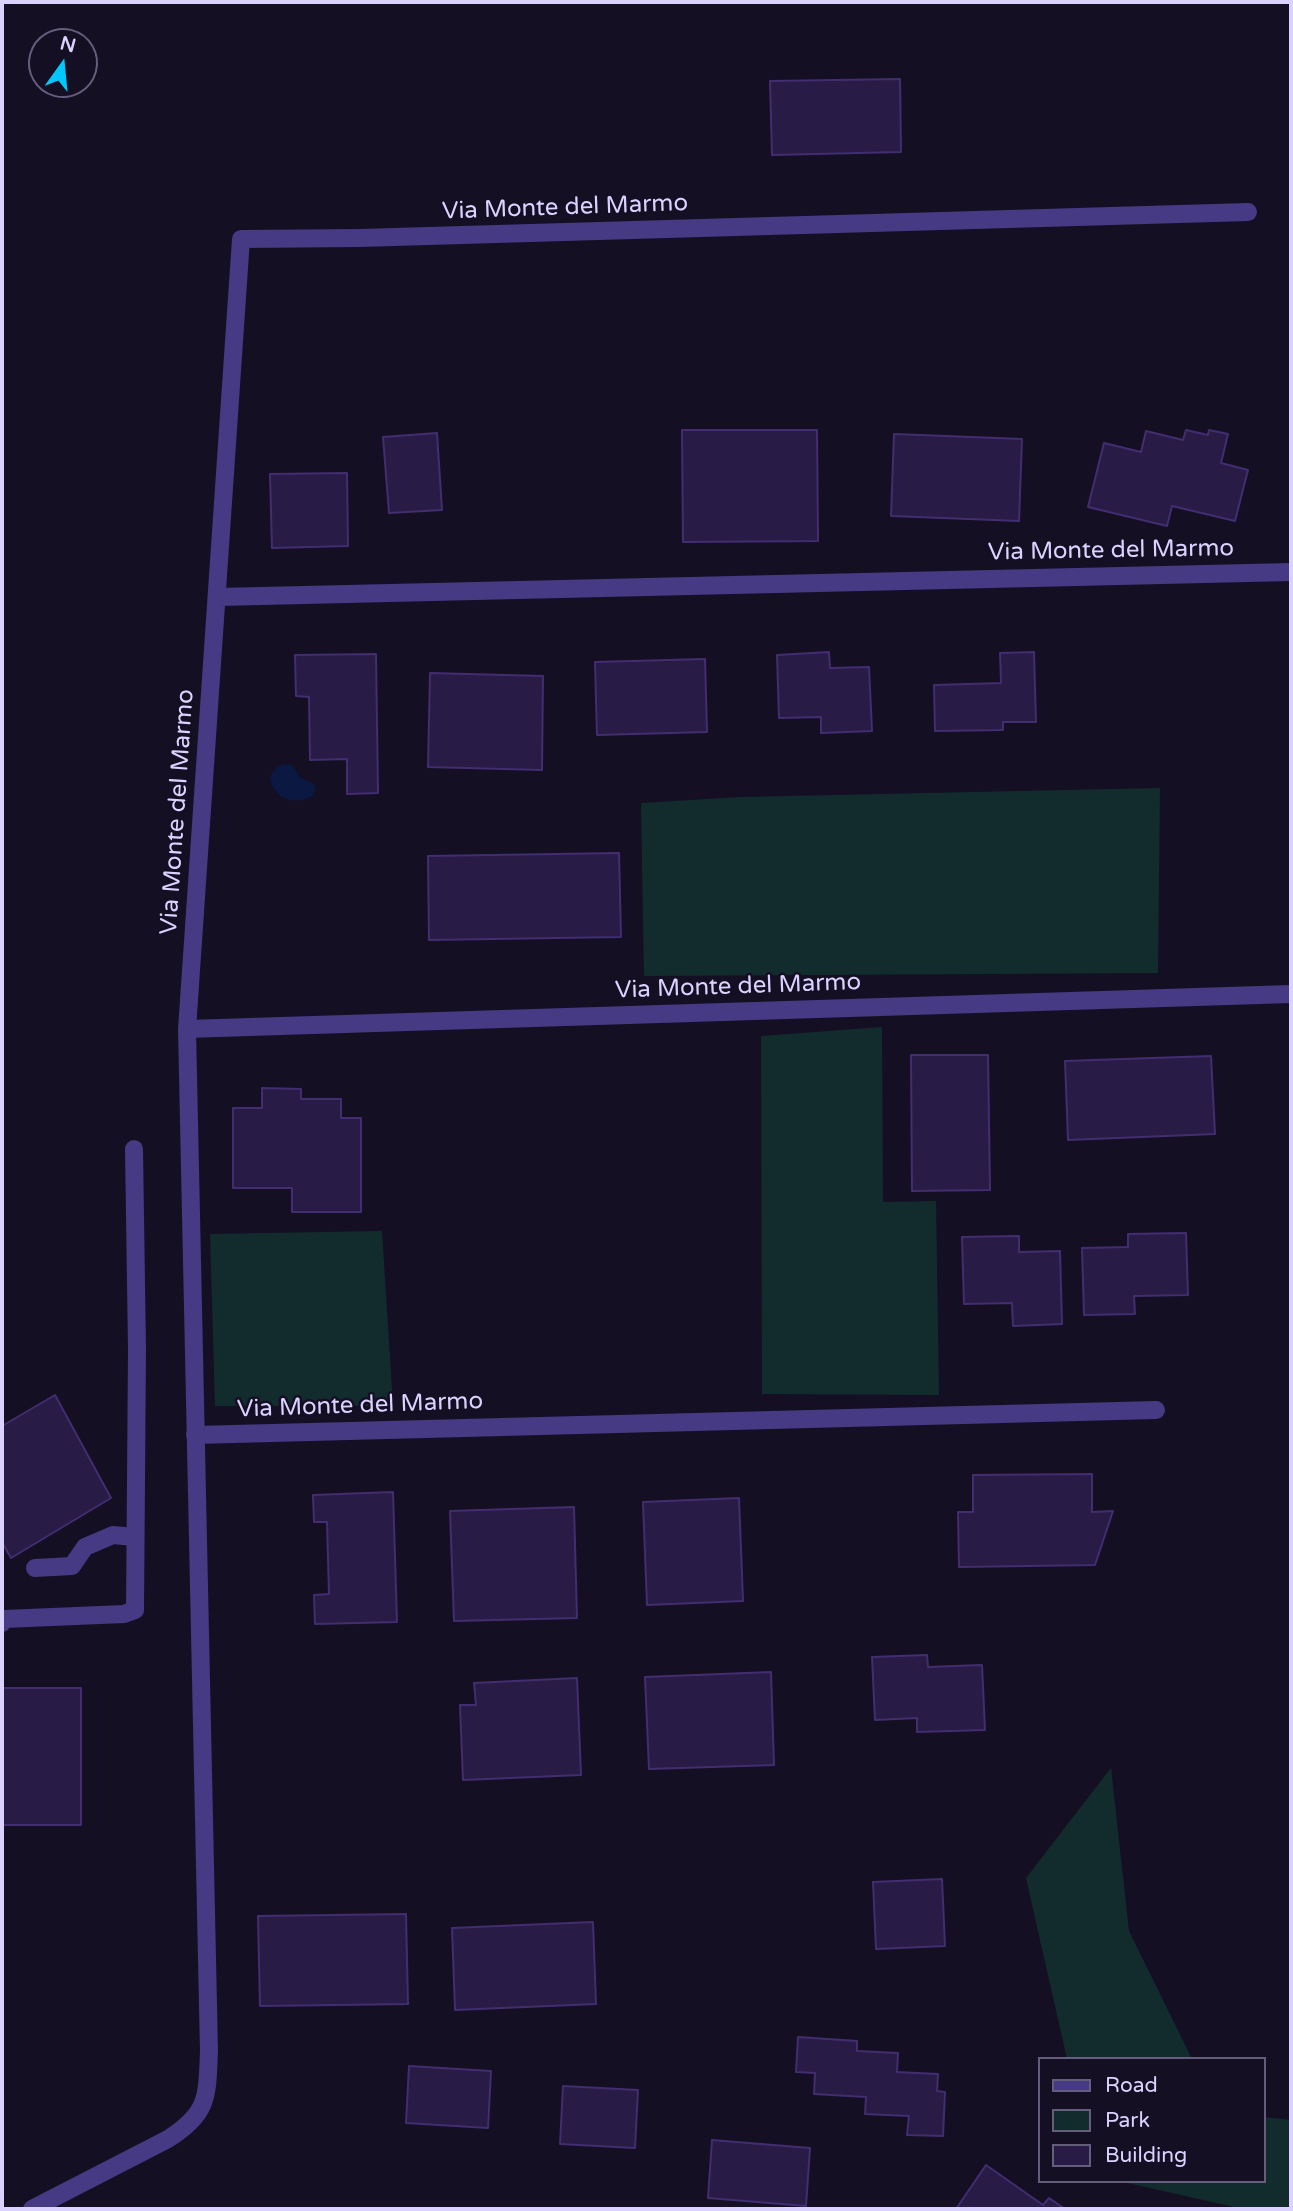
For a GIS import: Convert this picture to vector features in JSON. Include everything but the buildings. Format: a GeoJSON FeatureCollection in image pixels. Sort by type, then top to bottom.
{"type":"FeatureCollection","features":[{"type":"Feature","properties":{"kind":"street","name":"Via Monte del Marmo"},"geometry":{"type":"LineString","coordinates":[[32,2209],[186,2128],[196,2118],[202,2106],[208,2081],[187,1029],[241,239],[374,238],[1248,212]]}},
{"type":"Feature","properties":{"kind":"street","name":"Via Monte del Marmo"},"geometry":{"type":"LineString","coordinates":[[218,597],[1291,572]]}},
{"type":"Feature","properties":{"kind":"street","name":"Via Monte del Marmo"},"geometry":{"type":"LineString","coordinates":[[187,1029],[1291,994]]}},
{"type":"Feature","properties":{"kind":"street"},"geometry":{"type":"LineString","coordinates":[[2,1623],[4,1619],[124,1614],[135,1610],[137,1350],[134,1149]]}},
{"type":"Feature","properties":{"kind":"street","name":"Via Monte del Marmo"},"geometry":{"type":"LineString","coordinates":[[195,1435],[1156,1410]]}},
{"type":"Feature","properties":{"kind":"street"},"geometry":{"type":"LineString","coordinates":[[34,1568],[72,1566],[85,1547],[113,1535],[134,1537]]}},
{"type":"Feature","properties":{"kind":"green space"},"geometry":{"type":"Polygon","coordinates":[[[1160,788],[1158,973],[644,976],[641,803],[741,797],[1160,788]]]}},
{"type":"Feature","properties":{"kind":"green space"},"geometry":{"type":"Polygon","coordinates":[[[882,1027],[883,1202],[936,1201],[939,1395],[762,1394],[761,1036],[882,1027]]]}},
{"type":"Feature","properties":{"kind":"green space"},"geometry":{"type":"Polygon","coordinates":[[[382,1231],[393,1406],[215,1406],[210,1234],[382,1231]]]}},
{"type":"Feature","properties":{"kind":"green space"},"geometry":{"type":"Polygon","coordinates":[[[1111,1768],[1129,1931],[1191,2057],[1067,2057],[1026,1878],[1111,1768]]]}},
{"type":"Feature","properties":{"kind":"green space"},"geometry":{"type":"Polygon","coordinates":[[[1265,2117],[1291,2120],[1291,2209],[1243,2209],[1128,2183],[1265,2183],[1265,2117]]]}},
{"type":"Feature","properties":{"kind":"water"},"geometry":{"type":"Polygon","coordinates":[[[284,764],[292,765],[301,778],[314,784],[316,790],[313,796],[292,800],[280,796],[270,777],[276,768],[284,764]]]}}]}
